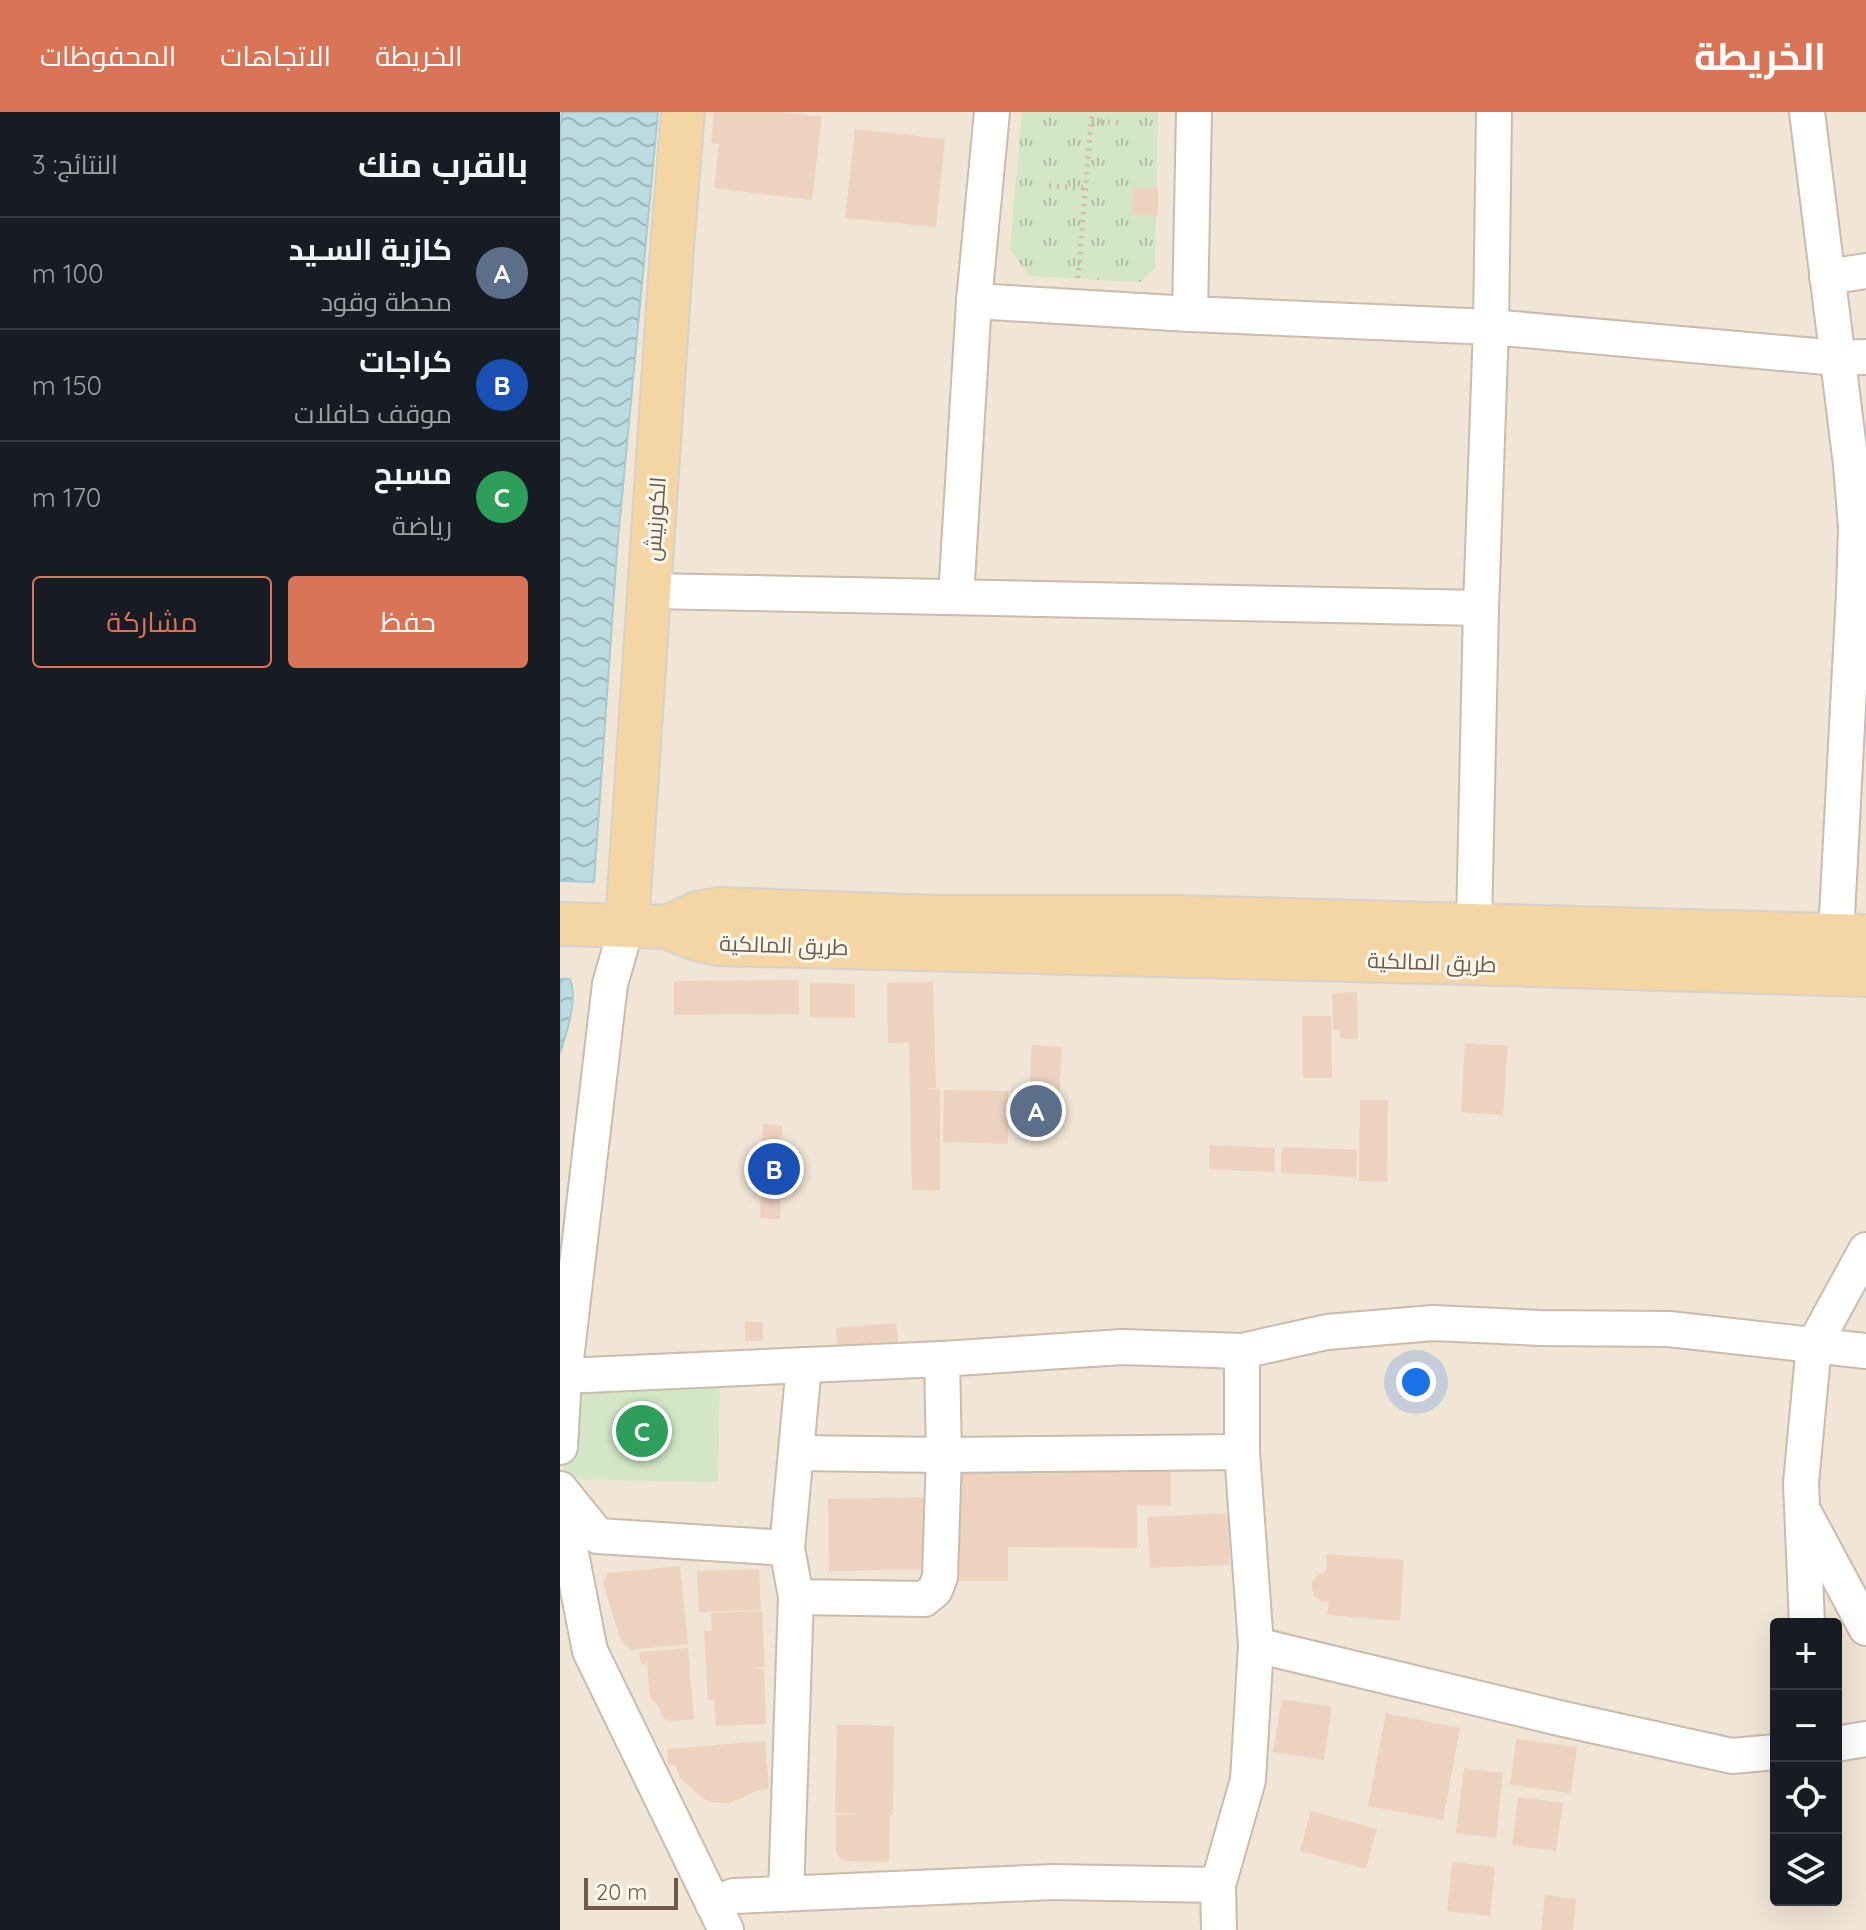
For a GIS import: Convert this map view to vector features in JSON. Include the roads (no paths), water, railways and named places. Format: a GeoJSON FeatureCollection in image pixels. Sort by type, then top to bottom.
{"type":"FeatureCollection","features":[{"type":"Feature","properties":{"kind":"main road","name":"الكورنيش"},"geometry":{"type":"LineString","coordinates":[[612,925],[650,591],[683,112]]}},
{"type":"Feature","properties":{"kind":"main road","name":"طريق المالكية"},"geometry":{"type":"LineString","coordinates":[[612,925],[718,944],[938,933],[1176,936],[1767,953],[1866,975]]}},
{"type":"Feature","properties":{"kind":"main road","name":"طريق المالكية"},"geometry":{"type":"LineString","coordinates":[[1767,953],[1851,935]]}},
{"type":"Feature","properties":{"kind":"street"},"geometry":{"type":"LineString","coordinates":[[956,597],[974,301],[992,112]]}},
{"type":"Feature","properties":{"kind":"street"},"geometry":{"type":"LineString","coordinates":[[1190,314],[1194,112]]}},
{"type":"Feature","properties":{"kind":"street"},"geometry":{"type":"LineString","coordinates":[[1474,944],[1494,112]]}},
{"type":"Feature","properties":{"kind":"street"},"geometry":{"type":"LineString","coordinates":[[1807,112],[1827,277],[1852,357],[1851,465],[1856,527],[1851,935]]}},
{"type":"Feature","properties":{"kind":"street"},"geometry":{"type":"LineString","coordinates":[[1827,277],[1866,271]]}},
{"type":"Feature","properties":{"kind":"street"},"geometry":{"type":"LineString","coordinates":[[974,301],[1491,327],[1852,357]]}},
{"type":"Feature","properties":{"kind":"street"},"geometry":{"type":"LineString","coordinates":[[650,591],[1481,608]]}},
{"type":"Feature","properties":{"kind":"street"},"geometry":{"type":"LineString","coordinates":[[560,1447],[564,1376],[610,984],[612,925]]}},
{"type":"Feature","properties":{"kind":"street"},"geometry":{"type":"LineString","coordinates":[[1807,1618],[1801,1483],[1814,1345],[1866,1250]]}},
{"type":"Feature","properties":{"kind":"street"},"geometry":{"type":"LineString","coordinates":[[564,1376],[942,1359],[1122,1347],[1242,1351],[1327,1332],[1433,1323],[1669,1329],[1866,1351]]}},
{"type":"Feature","properties":{"kind":"street"},"geometry":{"type":"LineString","coordinates":[[1219,1930],[1218,1885],[1248,1780],[1256,1645],[1242,1452],[1242,1351]]}},
{"type":"Feature","properties":{"kind":"street"},"geometry":{"type":"LineString","coordinates":[[796,1597],[924,1599],[935,1590],[940,1577],[944,1455],[942,1359]]}},
{"type":"Feature","properties":{"kind":"street"},"geometry":{"type":"LineString","coordinates":[[786,1894],[796,1597],[787,1548],[804,1365]]}},
{"type":"Feature","properties":{"kind":"street"},"geometry":{"type":"LineString","coordinates":[[796,1453],[1242,1452]]}},
{"type":"Feature","properties":{"kind":"street"},"geometry":{"type":"LineString","coordinates":[[560,1489],[598,1536],[787,1548]]}},
{"type":"Feature","properties":{"kind":"street"},"geometry":{"type":"LineString","coordinates":[[560,1497],[590,1651],[720,1917]]}},
{"type":"Feature","properties":{"kind":"street"},"geometry":{"type":"LineString","coordinates":[[1802,1508],[1866,1628]]}},
{"type":"Feature","properties":{"kind":"street"},"geometry":{"type":"LineString","coordinates":[[1256,1645],[1732,1756],[1770,1753]]}},
{"type":"Feature","properties":{"kind":"street"},"geometry":{"type":"LineString","coordinates":[[1842,1743],[1866,1739]]}},
{"type":"Feature","properties":{"kind":"street"},"geometry":{"type":"LineString","coordinates":[[720,1917],[734,1896],[1053,1882],[1218,1885]]}},
{"type":"Feature","properties":{"kind":"water"},"geometry":{"type":"Polygon","coordinates":[[[562,112],[658,112],[617,550],[594,882],[560,881],[562,112]]]}},
{"type":"Feature","properties":{"kind":"water"},"geometry":{"type":"Polygon","coordinates":[[[560,979],[570,979],[573,996],[571,1016],[560,1053],[560,979]]]}},
{"type":"Feature","properties":{"kind":"place","name":"كازية السـيد"},"geometry":{"type":"Point","coordinates":[1036,1111]}},
{"type":"Feature","properties":{"kind":"place","name":"كراجات"},"geometry":{"type":"Point","coordinates":[774,1169]}},
{"type":"Feature","properties":{"kind":"place","name":"مسبح"},"geometry":{"type":"Point","coordinates":[642,1431]}}]}
